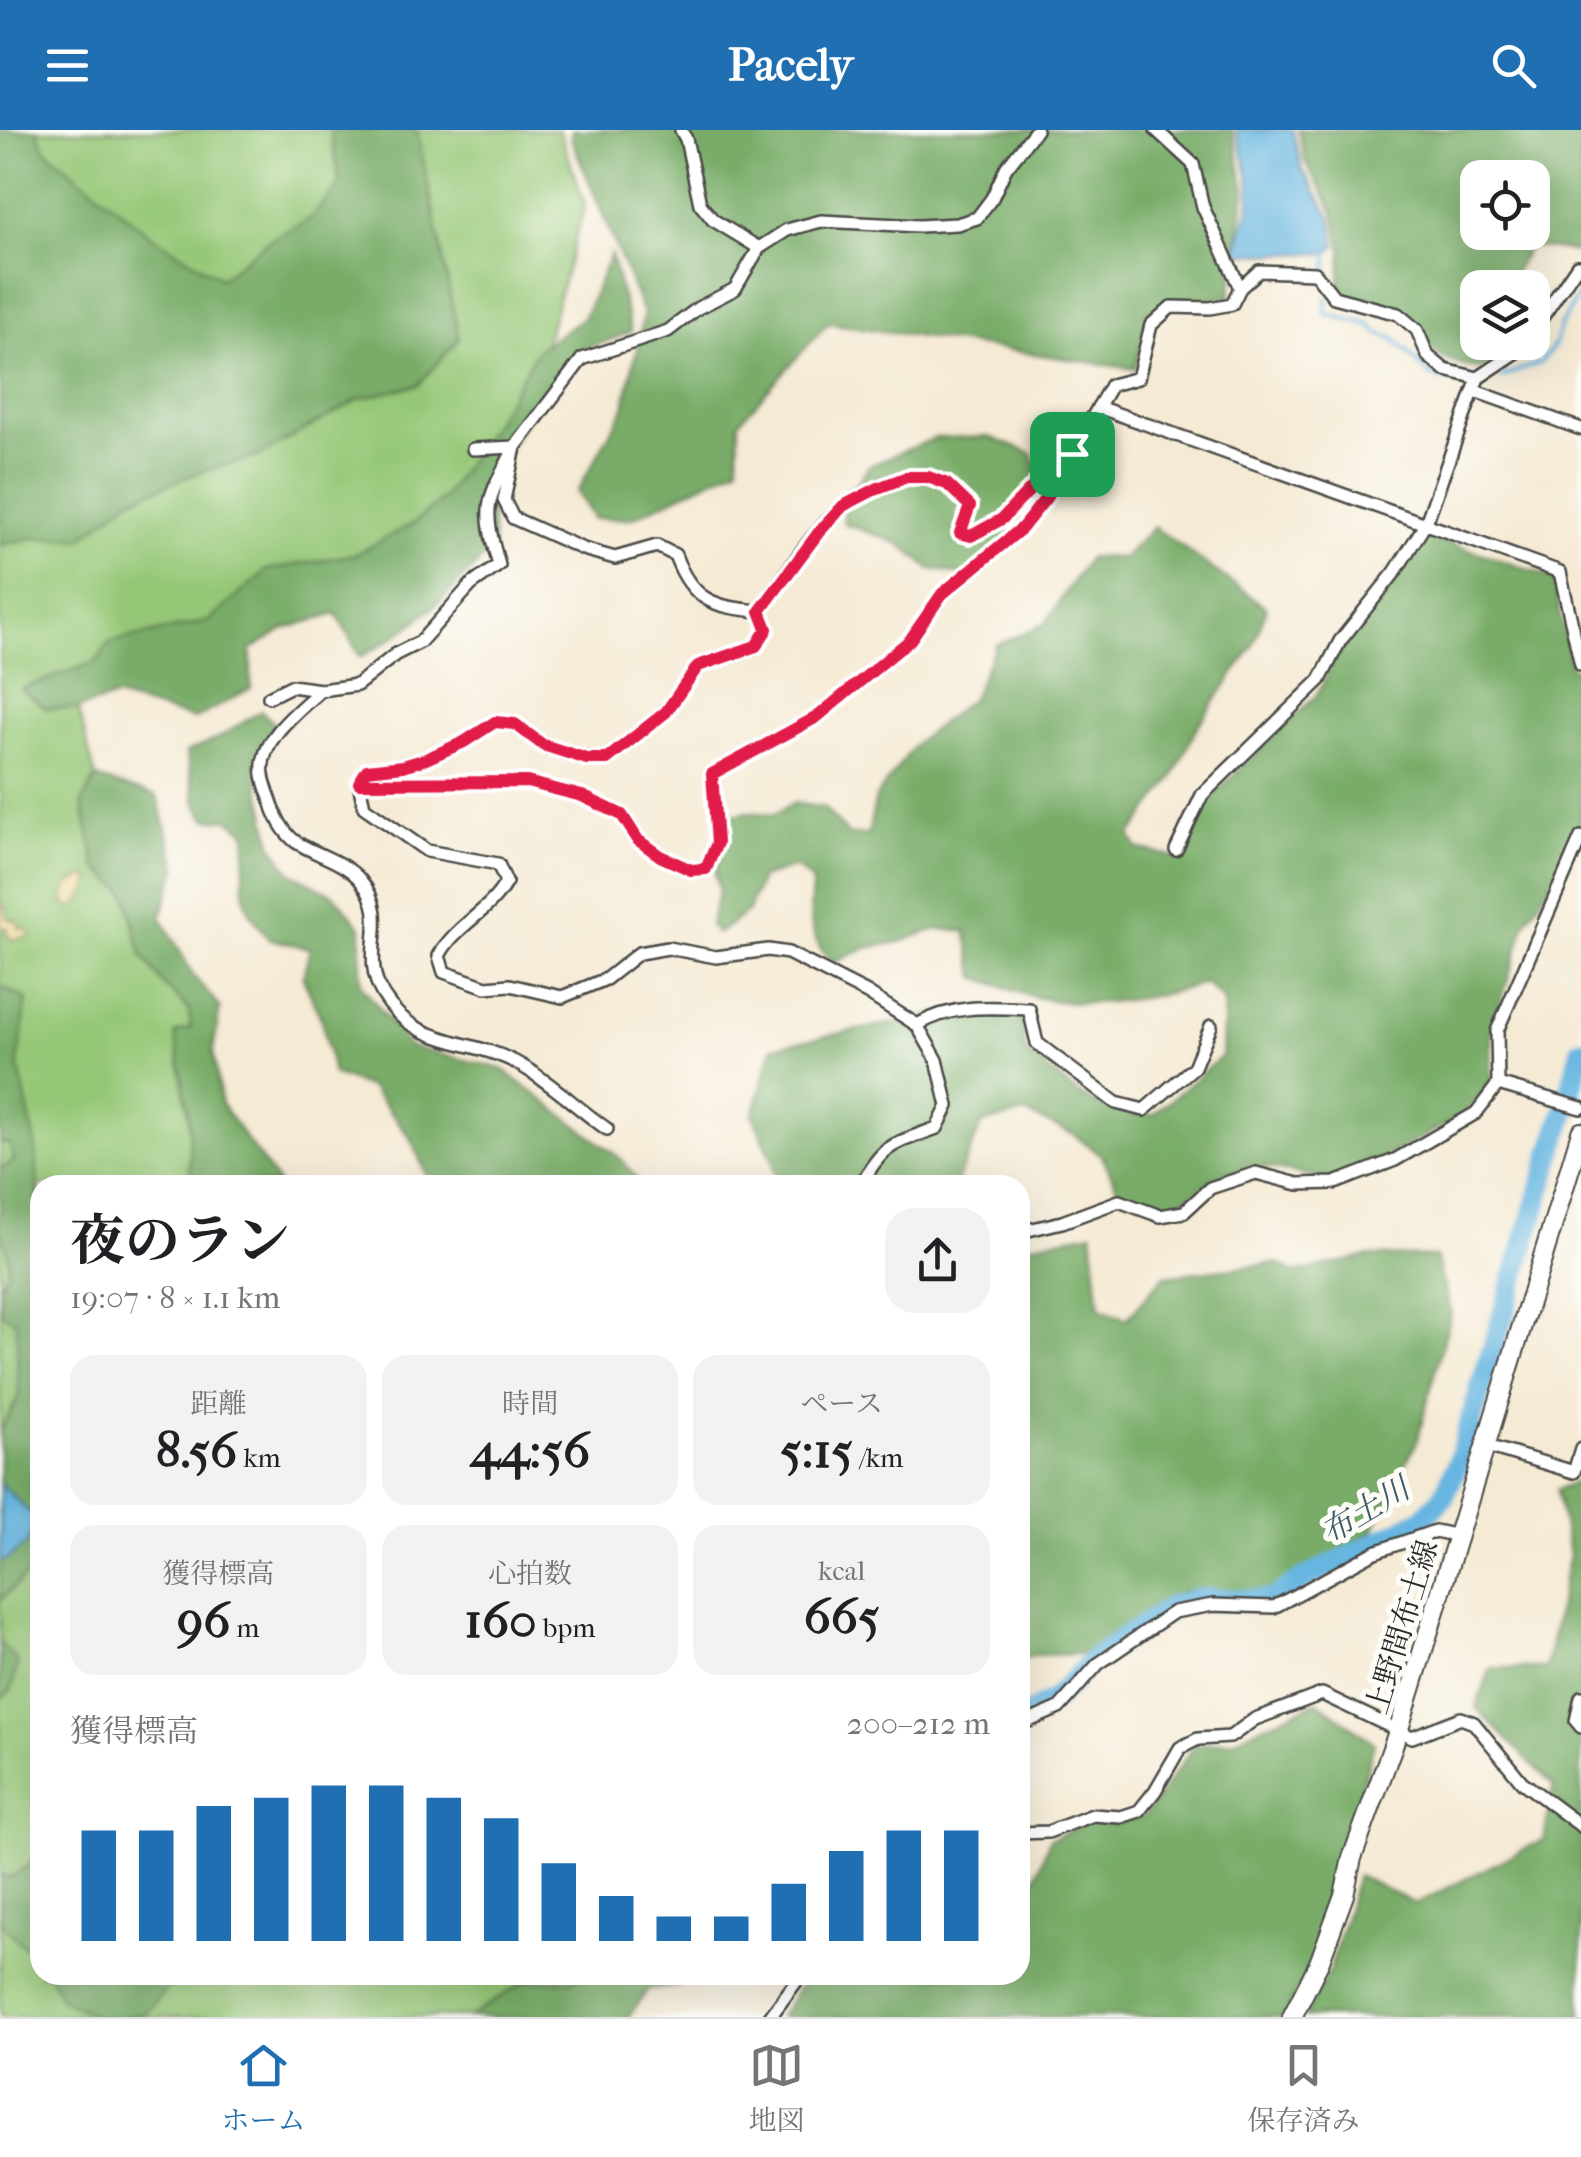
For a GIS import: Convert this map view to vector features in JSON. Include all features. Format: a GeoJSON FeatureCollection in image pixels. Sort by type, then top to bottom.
{"type":"FeatureCollection","features":[{"type":"Feature","properties":{"kind":"main road","name":"上野間布土線"},"geometry":{"type":"LineString","coordinates":[[1292,2017],[1319,1963],[1398,1732],[1581,1132]]}},
{"type":"Feature","properties":{"kind":"street"},"geometry":{"type":"LineString","coordinates":[[681,130],[700,204],[713,220],[759,248]]}},
{"type":"Feature","properties":{"kind":"street"},"geometry":{"type":"LineString","coordinates":[[269,698],[291,686],[321,690],[357,685],[396,654],[420,642],[471,585],[500,565],[488,530],[488,499],[516,447],[582,359],[668,331],[698,308],[735,288],[759,248],[787,230],[822,221],[919,226],[957,224],[977,218],[1006,168],[1036,130]]}},
{"type":"Feature","properties":{"kind":"street"},"geometry":{"type":"LineString","coordinates":[[1156,130],[1193,164],[1203,206],[1240,288]]}},
{"type":"Feature","properties":{"kind":"street"},"geometry":{"type":"LineString","coordinates":[[1550,306],[1581,266]]}},
{"type":"Feature","properties":{"kind":"street"},"geometry":{"type":"LineString","coordinates":[[359,783],[527,782],[582,796],[622,815],[638,840],[660,856],[691,870],[706,869],[717,843],[712,774],[817,717],[910,640],[942,594],[1022,528],[1046,498],[1111,384],[1138,378],[1151,325],[1171,307],[1232,304],[1240,288],[1259,271],[1315,273],[1334,297],[1398,314],[1417,330],[1428,356],[1444,370],[1581,429]]}},
{"type":"Feature","properties":{"kind":"street"},"geometry":{"type":"LineString","coordinates":[[1176,850],[1202,795],[1320,680],[1340,641],[1395,572],[1426,523],[1476,384],[1507,360]]}},
{"type":"Feature","properties":{"kind":"street"},"geometry":{"type":"LineString","coordinates":[[1098,407],[1560,572],[1581,665]]}},
{"type":"Feature","properties":{"kind":"street"},"geometry":{"type":"LineString","coordinates":[[473,449],[516,447]]}},
{"type":"Feature","properties":{"kind":"street"},"geometry":{"type":"LineString","coordinates":[[516,447],[504,500],[513,518],[583,549],[615,558],[657,546],[675,554],[684,581],[702,596],[729,608],[760,611]]}},
{"type":"Feature","properties":{"kind":"street"},"geometry":{"type":"LineString","coordinates":[[760,611],[843,506],[878,488],[907,477],[928,477],[947,484],[970,506],[960,533],[971,536],[1002,519],[1047,472],[1072,454]]}},
{"type":"Feature","properties":{"kind":"street"},"geometry":{"type":"LineString","coordinates":[[760,611],[767,629],[756,646],[698,666],[666,712],[607,759],[587,759],[543,745],[515,724],[495,722],[426,759],[367,770],[359,783],[364,807],[427,851],[498,864],[506,882],[498,897],[446,942],[439,956],[444,972],[486,987],[510,984],[562,997],[606,979],[639,953],[668,948],[716,957],[768,950],[788,953],[867,993],[917,1024],[937,1060],[948,1106],[937,1128],[898,1142],[876,1157],[866,1175]]}},
{"type":"Feature","properties":{"kind":"street"},"geometry":{"type":"LineString","coordinates":[[321,690],[288,721],[266,752],[262,773],[276,816],[293,840],[358,876],[376,902],[372,969],[384,996],[410,1026],[436,1038],[474,1046],[516,1062],[607,1130]]}},
{"type":"Feature","properties":{"kind":"street"},"geometry":{"type":"LineString","coordinates":[[1030,1230],[1119,1201],[1160,1216],[1184,1212],[1210,1188],[1256,1173],[1298,1184],[1335,1183],[1396,1160],[1476,1113],[1498,1084],[1497,1031],[1581,837]]}},
{"type":"Feature","properties":{"kind":"street"},"geometry":{"type":"LineString","coordinates":[[917,1024],[940,1012],[990,1007],[1029,1009],[1036,1043],[1116,1103],[1144,1110],[1194,1067],[1211,1026]]}},
{"type":"Feature","properties":{"kind":"street"},"geometry":{"type":"LineString","coordinates":[[1498,1084],[1581,1108]]}},
{"type":"Feature","properties":{"kind":"street"},"geometry":{"type":"LineString","coordinates":[[1487,1446],[1574,1472],[1581,1449]]}},
{"type":"Feature","properties":{"kind":"street"},"geometry":{"type":"LineString","coordinates":[[1030,1721],[1059,1708],[1098,1664],[1174,1612],[1213,1604],[1274,1607],[1374,1552],[1435,1531],[1459,1536]]}},
{"type":"Feature","properties":{"kind":"street"},"geometry":{"type":"LineString","coordinates":[[1030,1833],[1048,1832],[1093,1814],[1121,1817],[1139,1811],[1156,1791],[1180,1748],[1198,1739],[1230,1737],[1255,1719],[1322,1694],[1412,1736],[1461,1718],[1474,1723],[1522,1782],[1581,1826]]}},
{"type":"Feature","properties":{"kind":"street"},"geometry":{"type":"LineString","coordinates":[[1581,1697],[1576,1721],[1581,1726]]}},
{"type":"Feature","properties":{"kind":"street"},"geometry":{"type":"LineString","coordinates":[[770,2017],[794,1985]]}},
{"type":"Feature","properties":{"kind":"green space"},"geometry":{"type":"Polygon","coordinates":[[[0,130],[559,130],[585,205],[540,362],[415,540],[209,621],[111,642],[96,662],[22,689],[46,708],[78,709],[96,778],[82,802],[96,866],[126,893],[142,955],[164,985],[189,1009],[191,1028],[175,1034],[189,1119],[190,1175],[30,1175],[30,1985],[519,1985],[470,2017],[0,2017],[0,130]]]}},
{"type":"Feature","properties":{"kind":"green space"},"geometry":{"type":"Polygon","coordinates":[[[0,130],[37,130],[45,149],[150,235],[221,278],[269,240],[310,219],[340,184],[330,130],[417,130],[459,339],[418,385],[359,399],[257,457],[203,471],[130,499],[81,539],[34,538],[0,545],[0,130]]]}},
{"type":"Feature","properties":{"kind":"green space"},"geometry":{"type":"Polygon","coordinates":[[[572,130],[1232,130],[1245,190],[1230,297],[1149,310],[1135,369],[828,323],[739,422],[738,467],[632,518],[594,519],[577,492],[624,408],[644,315],[571,138],[572,130]]]}},
{"type":"Feature","properties":{"kind":"green space"},"geometry":{"type":"Polygon","coordinates":[[[1298,130],[1581,130],[1581,252],[1550,248],[1550,160],[1460,160],[1460,250],[1527,250],[1516,270],[1460,270],[1460,360],[1496,360],[1482,369],[1454,363],[1436,352],[1409,312],[1339,294],[1342,251],[1334,212],[1305,161],[1298,130]]]}},
{"type":"Feature","properties":{"kind":"green space"},"geometry":{"type":"Polygon","coordinates":[[[611,254],[631,332],[578,352],[522,425],[490,482],[493,547],[416,621],[360,657],[336,613],[284,629],[251,650],[251,688],[195,719],[116,697],[78,709],[46,708],[21,689],[96,662],[110,642],[209,621],[267,570],[356,554],[414,523],[444,497],[538,349],[584,317],[611,254]]]}},
{"type":"Feature","properties":{"kind":"green space"},"geometry":{"type":"Polygon","coordinates":[[[989,437],[1031,453],[1045,484],[1012,541],[974,578],[929,568],[900,544],[844,523],[843,509],[848,497],[869,466],[935,438],[989,437]]]}},
{"type":"Feature","properties":{"kind":"green space"},"geometry":{"type":"Polygon","coordinates":[[[1154,527],[1267,608],[1252,648],[1197,727],[1173,777],[1130,836],[1138,849],[1178,858],[1208,800],[1316,696],[1337,656],[1427,535],[1553,578],[1571,668],[1581,672],[1581,825],[1568,857],[1526,922],[1491,1034],[1492,1082],[1464,1114],[1335,1180],[1253,1165],[1215,1178],[1174,1206],[1120,1193],[1102,1156],[1073,1134],[1025,1113],[982,1124],[959,1175],[775,1175],[773,1161],[753,1115],[773,1047],[937,1014],[1022,1017],[1025,1050],[1069,1087],[1112,1109],[1153,1115],[1222,1056],[1224,1001],[1205,983],[1165,994],[1099,1003],[1035,997],[976,977],[966,931],[936,929],[900,942],[866,948],[833,963],[814,935],[810,904],[813,881],[795,867],[761,878],[748,911],[717,934],[710,925],[719,890],[715,873],[726,838],[724,817],[749,812],[774,815],[794,803],[824,808],[849,835],[868,835],[876,797],[916,743],[972,698],[996,645],[1045,624],[1089,557],[1123,558],[1154,527]]]}},
{"type":"Feature","properties":{"kind":"green space"},"geometry":{"type":"Polygon","coordinates":[[[261,711],[276,725],[262,743],[256,771],[272,844],[290,872],[334,895],[361,927],[361,985],[410,1047],[502,1069],[621,1159],[634,1175],[427,1175],[410,1137],[371,1088],[333,1074],[322,1021],[303,977],[310,948],[269,939],[247,905],[246,832],[229,820],[206,819],[196,803],[186,752],[217,739],[261,711]]]}},
{"type":"Feature","properties":{"kind":"green space"},"geometry":{"type":"Polygon","coordinates":[[[96,778],[157,796],[177,867],[161,917],[195,978],[220,1007],[213,1051],[221,1104],[272,1175],[190,1175],[189,1119],[175,1033],[191,1028],[189,1009],[164,985],[142,955],[126,893],[96,867],[82,802],[96,778]]]}},
{"type":"Feature","properties":{"kind":"green space"},"geometry":{"type":"Polygon","coordinates":[[[0,986],[27,999],[18,1063],[36,1148],[37,1175],[30,1175],[30,1572],[0,1601],[0,1431],[19,1396],[16,1321],[1,1313],[0,1286],[8,1271],[8,1255],[0,1229],[0,1169],[14,1161],[9,1144],[0,1143],[0,986]]]}},
{"type":"Feature","properties":{"kind":"green space"},"geometry":{"type":"Polygon","coordinates":[[[1092,1232],[1100,1308],[1127,1319],[1164,1276],[1278,1263],[1294,1273],[1369,1256],[1436,1257],[1451,1312],[1417,1441],[1372,1532],[1272,1593],[1183,1591],[1150,1610],[1093,1654],[1030,1657],[1030,1245],[1092,1232]]]}},
{"type":"Feature","properties":{"kind":"green space"},"geometry":{"type":"Polygon","coordinates":[[[1581,1479],[1581,2017],[1304,2017],[1330,1969],[1357,1875],[1416,1904],[1544,1839],[1554,1786],[1476,1708],[1491,1668],[1546,1668],[1569,1554],[1556,1490],[1581,1479]]]}},
{"type":"Feature","properties":{"kind":"green space"},"geometry":{"type":"Polygon","coordinates":[[[0,1643],[18,1662],[11,1690],[0,1699],[0,1643]]]}},
{"type":"Feature","properties":{"kind":"green space"},"geometry":{"type":"Polygon","coordinates":[[[1317,1701],[1374,1743],[1314,1960],[1283,2017],[780,2017],[801,1985],[1030,1985],[1030,1892],[1050,1839],[1091,1821],[1116,1824],[1145,1815],[1195,1745],[1234,1740],[1317,1701]]]}},
{"type":"Feature","properties":{"kind":"green space"},"geometry":{"type":"Polygon","coordinates":[[[30,1863],[30,1953],[0,1922],[0,1876],[12,1877],[30,1863]]]}},
{"type":"Feature","properties":{"kind":"green space"},"geometry":{"type":"Polygon","coordinates":[[[54,1985],[170,1985],[147,2012],[124,2017],[96,2017],[61,1999],[54,1985]]]}},
{"type":"Feature","properties":{"kind":"green space"},"geometry":{"type":"Polygon","coordinates":[[[519,1985],[679,1985],[648,1990],[628,2017],[470,2017],[519,1985]]]}},
{"type":"Feature","properties":{"kind":"sand"},"geometry":{"type":"Polygon","coordinates":[[[85,876],[90,878],[88,890],[75,908],[63,904],[68,885],[85,876]]]}},
{"type":"Feature","properties":{"kind":"sand"},"geometry":{"type":"Polygon","coordinates":[[[1,905],[6,907],[7,918],[18,922],[19,928],[29,930],[30,935],[11,939],[6,934],[8,928],[0,928],[1,905]]]}},
{"type":"Feature","properties":{"kind":"water"},"geometry":{"type":"Polygon","coordinates":[[[1236,130],[1293,130],[1302,169],[1331,217],[1336,246],[1328,253],[1239,254],[1250,188],[1236,130]]]}},
{"type":"Feature","properties":{"kind":"water"},"geometry":{"type":"Polygon","coordinates":[[[0,1484],[30,1512],[30,1537],[26,1545],[0,1560],[0,1484]]]}},
{"type":"Feature","properties":{"kind":"waterway"},"geometry":{"type":"LineString","coordinates":[[1327,279],[1328,253]]}},
{"type":"Feature","properties":{"kind":"waterway"},"geometry":{"type":"LineString","coordinates":[[1501,377],[1540,363],[1554,346],[1561,324],[1581,291]]}},
{"type":"Feature","properties":{"kind":"waterway"},"geometry":{"type":"LineString","coordinates":[[1327,298],[1326,314],[1370,325],[1377,333],[1393,338],[1431,376],[1469,384]]}},
{"type":"Feature","properties":{"kind":"waterway","name":"布土川"},"geometry":{"type":"LineString","coordinates":[[1569,1098],[1581,1050]]}},
{"type":"Feature","properties":{"kind":"waterway","name":"布土川"},"geometry":{"type":"LineString","coordinates":[[1030,1713],[1053,1701],[1094,1659],[1173,1606],[1197,1599],[1271,1601],[1304,1579],[1423,1519],[1444,1496],[1458,1463],[1565,1111]]}},
{"type":"Feature","properties":{"kind":"route"},"geometry":{"type":"LineString","coordinates":[[1072,454],[1046,498],[1022,528],[942,594],[910,640],[817,717],[712,774],[717,843],[706,869],[691,870],[660,856],[638,840],[622,815],[582,796],[527,782],[359,783],[367,770],[426,759],[495,722],[515,724],[543,745],[587,759],[607,759],[666,712],[698,666],[756,646],[767,629],[760,611],[843,506],[907,477],[928,477],[947,484],[970,506],[960,533],[971,536],[1002,519],[1047,472],[1072,454]]}}]}
